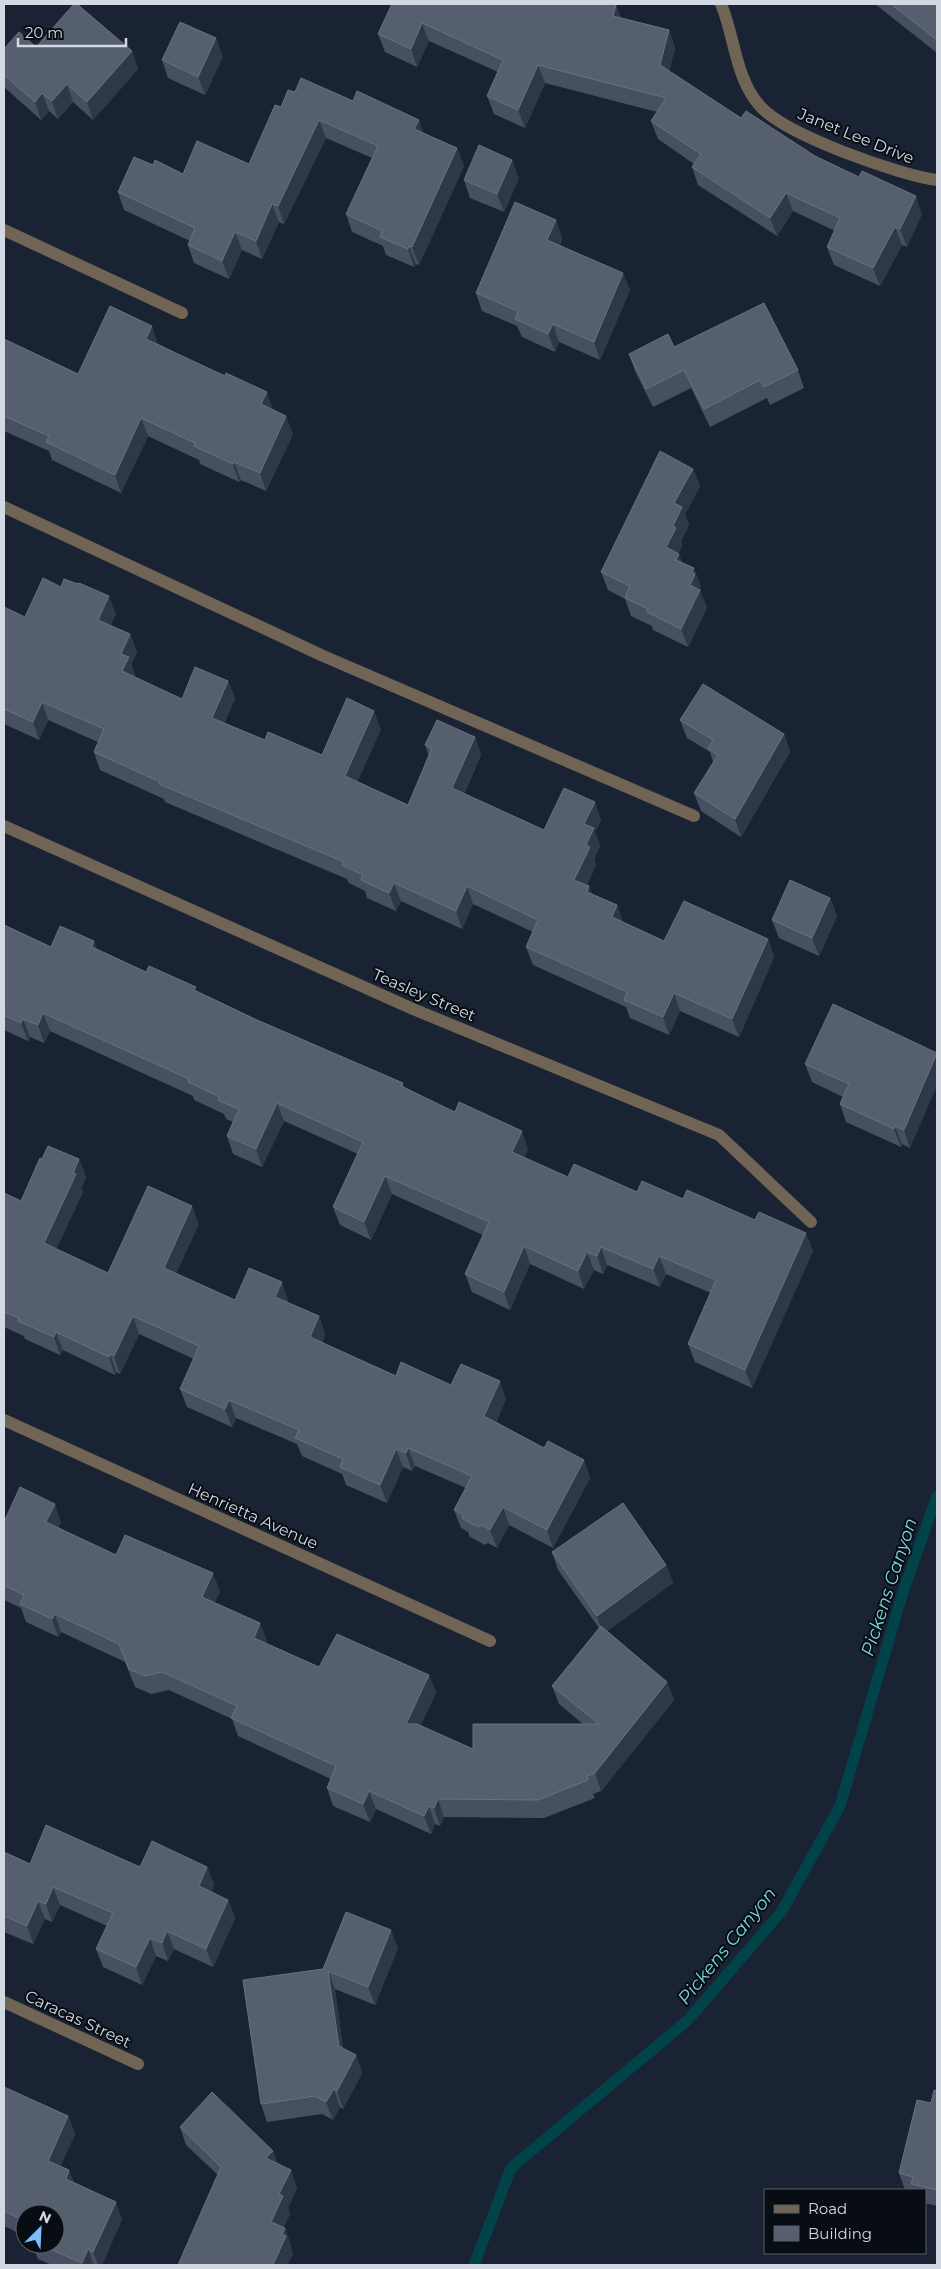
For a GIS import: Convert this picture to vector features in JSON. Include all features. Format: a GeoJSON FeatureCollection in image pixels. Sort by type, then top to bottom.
{"type":"FeatureCollection","features":[{"type":"Feature","properties":{"kind":"street","name":"Janet Lee Drive"},"geometry":{"type":"LineString","coordinates":[[721,4],[737,61],[747,85],[760,106],[778,121],[812,139],[918,178],[937,180]]}},
{"type":"Feature","properties":{"kind":"street"},"geometry":{"type":"LineString","coordinates":[[4,230],[182,313]]}},
{"type":"Feature","properties":{"kind":"street"},"geometry":{"type":"LineString","coordinates":[[4,507],[321,655],[694,816]]}},
{"type":"Feature","properties":{"kind":"street","name":"Teasley Street"},"geometry":{"type":"LineString","coordinates":[[4,826],[413,1009],[719,1135],[811,1222]]}},
{"type":"Feature","properties":{"kind":"street","name":"Henrietta Avenue"},"geometry":{"type":"LineString","coordinates":[[4,1420],[490,1641]]}},
{"type":"Feature","properties":{"kind":"street","name":"Caracas Street"},"geometry":{"type":"LineString","coordinates":[[4,2002],[138,2064]]}},
{"type":"Feature","properties":{"kind":"building"},"geometry":{"type":"Polygon","coordinates":[[[74,4],[77,4],[132,51],[87,102],[67,84],[52,101],[42,93],[35,102],[4,75],[4,49],[19,32],[36,47],[74,4]]]}},
{"type":"Feature","properties":{"kind":"building"},"geometry":{"type":"Polygon","coordinates":[[[392,4],[616,5],[613,16],[669,30],[660,65],[741,118],[746,111],[815,156],[859,177],[862,171],[916,196],[900,229],[895,227],[873,268],[827,247],[840,218],[786,193],[770,218],[692,167],[701,154],[651,121],[666,98],[538,65],[518,110],[487,96],[503,60],[422,23],[411,49],[378,34],[392,4]]]}},
{"type":"Feature","properties":{"kind":"building"},"geometry":{"type":"Polygon","coordinates":[[[891,4],[937,4],[937,40],[891,4]]]}},
{"type":"Feature","properties":{"kind":"building"},"geometry":{"type":"Polygon","coordinates":[[[180,22],[216,38],[198,77],[162,60],[180,22]]]}},
{"type":"Feature","properties":{"kind":"building"},"geometry":{"type":"Polygon","coordinates":[[[301,78],[353,101],[357,91],[419,120],[414,129],[457,148],[412,247],[409,246],[408,249],[380,237],[382,231],[346,214],[378,146],[319,120],[278,206],[272,204],[256,241],[235,232],[222,261],[188,245],[195,228],[118,192],[134,157],[153,165],[155,160],[183,174],[197,141],[249,164],[275,105],[281,107],[288,90],[295,92],[301,78]]]}},
{"type":"Feature","properties":{"kind":"building"},"geometry":{"type":"Polygon","coordinates":[[[479,145],[512,160],[497,194],[464,180],[479,145]]]}},
{"type":"Feature","properties":{"kind":"building"},"geometry":{"type":"Polygon","coordinates":[[[515,202],[556,220],[547,240],[623,273],[594,342],[553,324],[548,334],[515,319],[518,311],[476,293],[515,202]]]}},
{"type":"Feature","properties":{"kind":"building"},"geometry":{"type":"Polygon","coordinates":[[[764,303],[798,370],[764,387],[760,380],[704,409],[684,370],[646,389],[629,354],[668,334],[674,347],[764,303]]]}},
{"type":"Feature","properties":{"kind":"building"},"geometry":{"type":"Polygon","coordinates":[[[110,306],[152,326],[146,339],[225,376],[226,373],[267,392],[261,404],[286,416],[260,473],[234,462],[233,464],[194,446],[195,443],[141,418],[115,475],[46,442],[49,436],[4,416],[4,339],[78,374],[110,306]]]}},
{"type":"Feature","properties":{"kind":"building"},"geometry":{"type":"Polygon","coordinates":[[[660,451],[693,469],[674,503],[682,507],[673,526],[676,528],[666,547],[679,554],[676,560],[694,568],[692,572],[695,574],[690,585],[700,590],[681,629],[647,612],[648,609],[625,598],[630,586],[601,572],[660,451]]]}},
{"type":"Feature","properties":{"kind":"building"},"geometry":{"type":"Polygon","coordinates":[[[43,578],[61,587],[64,579],[79,583],[109,596],[98,620],[130,634],[121,654],[129,657],[122,671],[182,699],[195,667],[228,681],[212,718],[265,740],[268,732],[322,755],[347,698],[374,711],[345,776],[408,805],[432,748],[425,745],[437,720],[475,737],[452,788],[544,830],[564,788],[595,802],[584,824],[594,828],[586,845],[590,847],[574,880],[589,886],[587,892],[617,905],[612,917],[664,941],[684,901],[768,939],[732,1019],[674,993],[663,1017],[624,1000],[627,992],[526,947],[538,920],[467,886],[456,911],[394,883],[389,893],[361,880],[363,875],[342,865],[344,862],[159,784],[160,782],[94,752],[104,729],[42,702],[33,722],[4,709],[4,607],[25,617],[43,578]]]}},
{"type":"Feature","properties":{"kind":"building"},"geometry":{"type":"Polygon","coordinates":[[[703,684],[784,734],[735,819],[694,793],[718,755],[708,749],[713,740],[680,720],[703,684]]]}},
{"type":"Feature","properties":{"kind":"building"},"geometry":{"type":"Polygon","coordinates":[[[790,880],[830,898],[812,938],[772,920],[790,880]]]}},
{"type":"Feature","properties":{"kind":"building"},"geometry":{"type":"Polygon","coordinates":[[[4,925],[51,947],[60,926],[94,941],[92,947],[146,972],[149,966],[196,987],[194,990],[257,1020],[403,1083],[401,1086],[455,1112],[459,1102],[522,1131],[512,1152],[568,1177],[574,1164],[637,1192],[642,1181],[683,1199],[687,1190],[755,1220],[759,1212],[806,1233],[745,1370],[688,1344],[716,1280],[659,1256],[653,1269],[601,1247],[597,1256],[587,1252],[578,1271],[524,1246],[504,1292],[465,1274],[489,1222],[385,1176],[364,1222],[333,1207],[363,1142],[277,1103],[256,1149],[227,1136],[239,1109],[219,1101],[218,1096],[188,1082],[189,1079],[43,1013],[38,1025],[23,1019],[21,1023],[4,1015],[4,925]]]}},
{"type":"Feature","properties":{"kind":"building"},"geometry":{"type":"Polygon","coordinates":[[[833,1004],[937,1053],[904,1130],[895,1126],[894,1129],[840,1104],[849,1084],[805,1064],[833,1004]]]}},
{"type":"Feature","properties":{"kind":"building"},"geometry":{"type":"Polygon","coordinates":[[[48,1146],[79,1159],[73,1173],[76,1174],[44,1243],[108,1273],[148,1186],[192,1206],[164,1268],[235,1300],[249,1268],[282,1282],[275,1297],[319,1316],[310,1337],[396,1376],[401,1362],[451,1385],[461,1364],[500,1381],[484,1416],[544,1448],[548,1441],[584,1460],[547,1530],[503,1507],[490,1530],[482,1525],[478,1527],[463,1519],[462,1514],[454,1510],[472,1476],[408,1448],[406,1453],[396,1449],[380,1485],[340,1467],[343,1459],[295,1438],[299,1430],[229,1400],[225,1409],[180,1389],[199,1346],[133,1316],[114,1356],[110,1354],[109,1357],[56,1332],[54,1337],[18,1321],[19,1318],[4,1312],[4,1193],[21,1201],[40,1158],[42,1159],[48,1146]]]}},
{"type":"Feature","properties":{"kind":"building"},"geometry":{"type":"Polygon","coordinates":[[[20,1487],[55,1504],[46,1522],[116,1555],[125,1535],[213,1573],[202,1597],[260,1623],[254,1638],[319,1667],[337,1634],[429,1675],[406,1724],[417,1724],[473,1749],[473,1724],[599,1724],[552,1686],[601,1626],[667,1682],[595,1773],[587,1776],[588,1780],[538,1800],[438,1799],[434,1808],[429,1806],[424,1816],[369,1791],[363,1804],[327,1788],[336,1766],[231,1718],[237,1706],[162,1672],[145,1676],[129,1669],[119,1644],[55,1614],[52,1619],[20,1604],[24,1595],[4,1585],[4,1519],[20,1487]]]}},
{"type":"Feature","properties":{"kind":"building"},"geometry":{"type":"Polygon","coordinates":[[[623,1503],[666,1565],[597,1616],[552,1552],[623,1503]]]}},
{"type":"Feature","properties":{"kind":"building"},"geometry":{"type":"Polygon","coordinates":[[[46,1825],[140,1867],[152,1841],[207,1867],[199,1886],[228,1900],[206,1949],[167,1931],[162,1943],[150,1938],[136,1967],[96,1949],[113,1913],[53,1887],[46,1904],[38,1901],[27,1926],[4,1916],[4,1852],[30,1864],[46,1825]]]}},
{"type":"Feature","properties":{"kind":"building"},"geometry":{"type":"Polygon","coordinates":[[[346,1912],[391,1930],[368,1987],[328,1971],[339,2046],[356,2055],[337,2091],[334,2089],[326,2102],[315,2096],[261,2104],[243,1980],[323,1969],[346,1912]]]}},
{"type":"Feature","properties":{"kind":"building"},"geometry":{"type":"Polygon","coordinates":[[[4,2087],[68,2116],[48,2161],[69,2170],[66,2179],[116,2202],[93,2252],[88,2249],[82,2263],[61,2254],[65,2254],[65,2204],[15,2204],[15,2216],[4,2211],[4,2087]]]}},
{"type":"Feature","properties":{"kind":"building"},"geometry":{"type":"Polygon","coordinates":[[[934,2090],[937,2091],[937,2190],[911,2184],[913,2177],[899,2173],[917,2100],[931,2103],[934,2090]]]}},
{"type":"Feature","properties":{"kind":"building"},"geometry":{"type":"Polygon","coordinates":[[[212,2092],[273,2151],[266,2158],[291,2170],[279,2194],[283,2196],[271,2222],[285,2228],[282,2234],[286,2236],[273,2265],[178,2265],[221,2167],[180,2127],[212,2092]]]}},
{"type":"Feature","properties":{"kind":"waterway","name":"Pickens Canyon"},"geometry":{"type":"LineString","coordinates":[[474,2265],[511,2168],[687,2021],[782,1911],[840,1806],[903,1592],[937,1496]]}}]}
